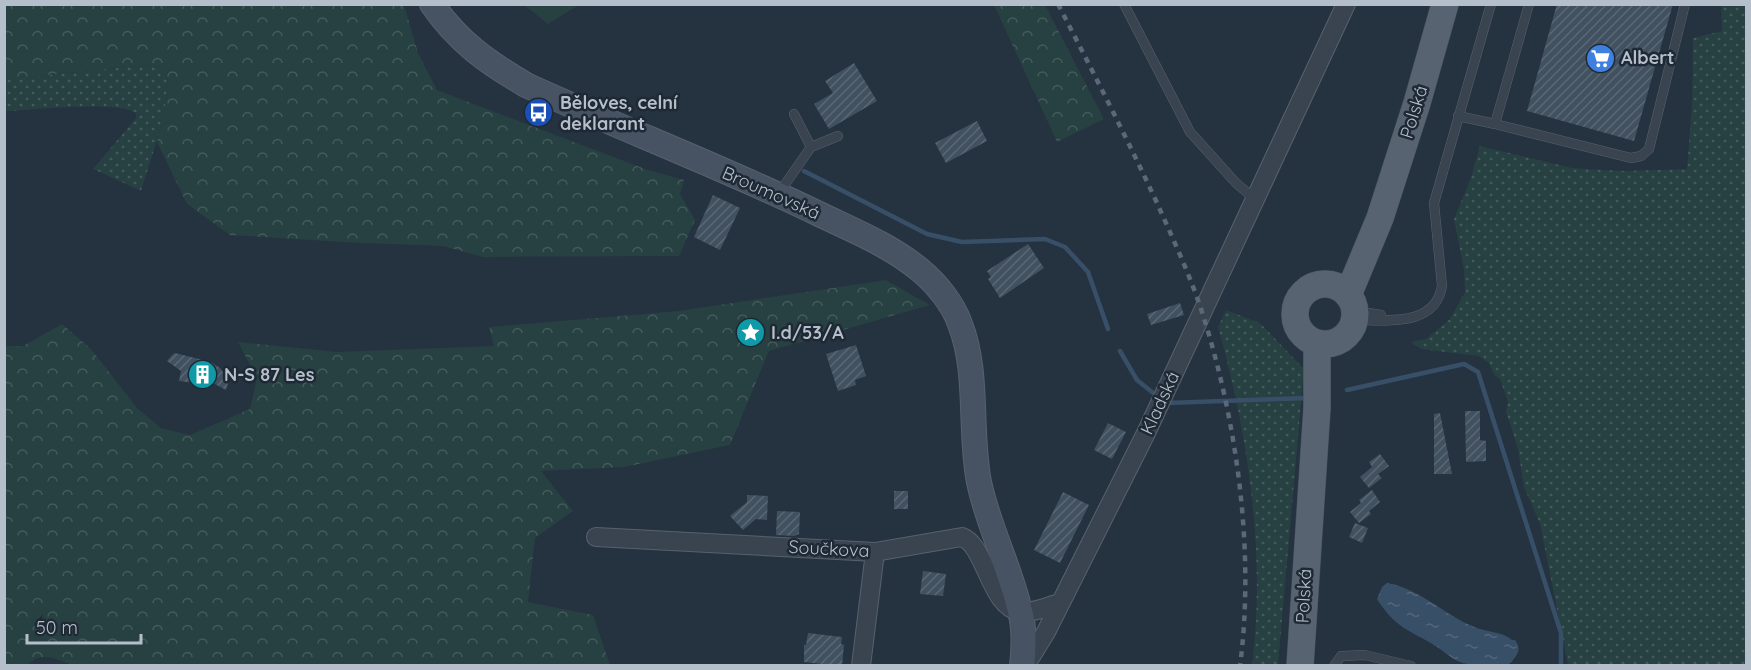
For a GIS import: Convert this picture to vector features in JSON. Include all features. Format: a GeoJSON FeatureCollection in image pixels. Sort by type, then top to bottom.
{"type":"FeatureCollection","features":[{"type":"Feature","properties":{"kind":"main road","name":"Broumovská"},"geometry":{"type":"LineString","coordinates":[[432,4],[445,24],[467,46],[495,67],[526,85],[778,194],[894,251],[921,271],[951,304],[961,324],[970,364],[979,480]]}},
{"type":"Feature","properties":{"kind":"main road","name":"Polská"},"geometry":{"type":"LineString","coordinates":[[1349,303],[1380,218],[1417,104],[1445,4]]}},
{"type":"Feature","properties":{"kind":"main road"},"geometry":{"type":"LineString","coordinates":[[1328,284],[1349,303],[1350,333],[1328,343],[1304,337],[1296,324],[1295,308],[1302,294],[1314,286],[1328,284]]}},
{"type":"Feature","properties":{"kind":"main road","name":"Polská"},"geometry":{"type":"LineString","coordinates":[[1300,666],[1309,528],[1330,386],[1328,343]]}},
{"type":"Feature","properties":{"kind":"main road","name":"Kladská"},"geometry":{"type":"LineString","coordinates":[[979,480],[986,510],[1021,612],[1024,666]]}},
{"type":"Feature","properties":{"kind":"street","name":"Kladská"},"geometry":{"type":"LineString","coordinates":[[1024,666],[1046,632],[1146,433],[1346,4]]}},
{"type":"Feature","properties":{"kind":"street","name":"Součkova"},"geometry":{"type":"LineString","coordinates":[[596,537],[875,552],[962,537],[973,544],[1002,601],[1021,612]]}},
{"type":"Feature","properties":{"kind":"street"},"geometry":{"type":"LineString","coordinates":[[861,666],[875,552]]}},
{"type":"Feature","properties":{"kind":"street"},"geometry":{"type":"LineString","coordinates":[[1021,612],[1060,603]]}},
{"type":"Feature","properties":{"kind":"lane"},"geometry":{"type":"LineString","coordinates":[[1124,4],[1190,132],[1236,183],[1256,200]]}},
{"type":"Feature","properties":{"kind":"lane"},"geometry":{"type":"LineString","coordinates":[[1349,303],[1407,318],[1423,315],[1433,307],[1440,296],[1442,286],[1434,203],[1491,4]]}},
{"type":"Feature","properties":{"kind":"lane"},"geometry":{"type":"LineString","coordinates":[[1495,124],[1529,4]]}},
{"type":"Feature","properties":{"kind":"lane"},"geometry":{"type":"LineString","coordinates":[[1458,116],[1631,158],[1641,156],[1649,149],[1685,4]]}},
{"type":"Feature","properties":{"kind":"lane"},"geometry":{"type":"LineString","coordinates":[[794,114],[811,147]]}},
{"type":"Feature","properties":{"kind":"lane"},"geometry":{"type":"LineString","coordinates":[[778,194],[811,147],[838,136]]}},
{"type":"Feature","properties":{"kind":"lane"},"geometry":{"type":"LineString","coordinates":[[1334,666],[1341,656],[1365,655],[1412,666]]}},
{"type":"Feature","properties":{"kind":"green space"},"geometry":{"type":"Polygon","coordinates":[[[5,4],[404,5],[418,53],[437,90],[648,170],[684,180],[680,194],[695,220],[679,256],[483,257],[443,246],[230,235],[187,204],[157,142],[166,101],[168,80],[165,71],[148,65],[5,79],[5,4]]]}},
{"type":"Feature","properties":{"kind":"green space"},"geometry":{"type":"Polygon","coordinates":[[[524,5],[579,5],[548,24],[524,5]]]}},
{"type":"Feature","properties":{"kind":"green space"},"geometry":{"type":"Polygon","coordinates":[[[994,5],[1045,5],[1104,119],[1057,142],[994,5]]]}},
{"type":"Feature","properties":{"kind":"green space"},"geometry":{"type":"Polygon","coordinates":[[[1721,5],[1746,5],[1746,665],[1568,665],[1540,524],[1524,487],[1518,449],[1506,412],[1508,402],[1500,379],[1494,375],[1489,363],[1478,356],[1421,349],[1411,342],[1426,339],[1450,319],[1465,292],[1464,270],[1454,219],[1470,180],[1480,146],[1572,168],[1624,171],[1687,169],[1692,103],[1693,38],[1722,31],[1721,5]]]}},
{"type":"Feature","properties":{"kind":"green space"},"geometry":{"type":"Polygon","coordinates":[[[148,65],[163,69],[168,80],[160,130],[141,191],[93,169],[136,118],[136,113],[126,109],[93,106],[5,111],[5,79],[148,65]]]}},
{"type":"Feature","properties":{"kind":"green space"},"geometry":{"type":"Polygon","coordinates":[[[886,280],[930,305],[769,351],[730,445],[624,467],[541,471],[573,511],[535,538],[528,602],[593,615],[610,665],[75,666],[45,657],[33,660],[28,665],[5,665],[5,346],[23,346],[62,324],[91,349],[138,409],[161,428],[190,435],[250,409],[257,378],[238,342],[337,352],[494,346],[489,327],[678,311],[886,280]]]}},
{"type":"Feature","properties":{"kind":"green space"},"geometry":{"type":"Polygon","coordinates":[[[1226,310],[1260,323],[1304,369],[1278,665],[1252,665],[1257,580],[1252,494],[1238,409],[1218,327],[1226,310]]]}},
{"type":"Feature","properties":{"kind":"water"},"geometry":{"type":"Polygon","coordinates":[[[1387,583],[1410,590],[1472,626],[1515,640],[1518,648],[1517,654],[1511,663],[1501,666],[1476,665],[1457,661],[1404,628],[1391,617],[1377,599],[1382,587],[1387,583]]]}},
{"type":"Feature","properties":{"kind":"building","name":"Albert"},"geometry":{"type":"Polygon","coordinates":[[[1557,4],[1673,4],[1634,141],[1527,111],[1557,4]]]}},
{"type":"Feature","properties":{"kind":"building"},"geometry":{"type":"Polygon","coordinates":[[[854,63],[877,101],[829,129],[814,104],[833,93],[825,81],[854,63]]]}},
{"type":"Feature","properties":{"kind":"building"},"geometry":{"type":"Polygon","coordinates":[[[977,121],[987,141],[946,163],[935,143],[977,121]]]}},
{"type":"Feature","properties":{"kind":"building"},"geometry":{"type":"Polygon","coordinates":[[[713,195],[740,208],[720,250],[694,237],[713,195]]]}},
{"type":"Feature","properties":{"kind":"building"},"geometry":{"type":"Polygon","coordinates":[[[1028,244],[1044,268],[1000,298],[988,279],[991,277],[987,271],[1028,244]]]}},
{"type":"Feature","properties":{"kind":"building"},"geometry":{"type":"Polygon","coordinates":[[[1180,303],[1184,315],[1151,325],[1147,314],[1180,303]]]}},
{"type":"Feature","properties":{"kind":"building"},"geometry":{"type":"Polygon","coordinates":[[[856,345],[866,376],[855,380],[856,385],[838,391],[826,354],[856,345]]]}},
{"type":"Feature","properties":{"kind":"building","name":"N-S 87 Les"},"geometry":{"type":"Polygon","coordinates":[[[175,353],[211,362],[220,368],[229,380],[226,390],[211,382],[204,389],[194,383],[179,381],[181,371],[167,361],[175,353]]]}},
{"type":"Feature","properties":{"kind":"building"},"geometry":{"type":"Polygon","coordinates":[[[1465,411],[1480,411],[1480,440],[1486,441],[1486,461],[1466,462],[1465,411]]]}},
{"type":"Feature","properties":{"kind":"building"},"geometry":{"type":"Polygon","coordinates":[[[1440,413],[1452,474],[1434,474],[1434,414],[1440,413]]]}},
{"type":"Feature","properties":{"kind":"building"},"geometry":{"type":"Polygon","coordinates":[[[1108,423],[1126,432],[1112,459],[1094,450],[1108,423]]]}},
{"type":"Feature","properties":{"kind":"building"},"geometry":{"type":"Polygon","coordinates":[[[1380,454],[1389,466],[1378,474],[1382,478],[1369,488],[1360,477],[1372,467],[1369,462],[1380,454]]]}},
{"type":"Feature","properties":{"kind":"building"},"geometry":{"type":"Polygon","coordinates":[[[1372,490],[1380,502],[1369,511],[1371,514],[1359,523],[1350,512],[1361,503],[1359,500],[1372,490]]]}},
{"type":"Feature","properties":{"kind":"building"},"geometry":{"type":"Polygon","coordinates":[[[894,491],[908,491],[908,509],[894,509],[894,491]]]}},
{"type":"Feature","properties":{"kind":"building"},"geometry":{"type":"Polygon","coordinates":[[[1063,492],[1089,505],[1060,563],[1034,550],[1063,492]]]}},
{"type":"Feature","properties":{"kind":"building"},"geometry":{"type":"Polygon","coordinates":[[[747,495],[768,496],[767,520],[756,519],[743,530],[730,516],[747,502],[747,495]]]}},
{"type":"Feature","properties":{"kind":"building"},"geometry":{"type":"Polygon","coordinates":[[[777,511],[800,512],[799,534],[776,535],[777,511]]]}},
{"type":"Feature","properties":{"kind":"building"},"geometry":{"type":"Polygon","coordinates":[[[1355,523],[1368,528],[1362,543],[1349,537],[1355,523]]]}},
{"type":"Feature","properties":{"kind":"building"},"geometry":{"type":"Polygon","coordinates":[[[923,571],[946,574],[943,596],[920,594],[923,571]]]}},
{"type":"Feature","properties":{"kind":"building"},"geometry":{"type":"Polygon","coordinates":[[[808,633],[842,637],[841,644],[844,645],[842,666],[804,662],[804,645],[806,645],[808,633]]]}},
{"type":"Feature","properties":{"kind":"waterway"},"geometry":{"type":"LineString","coordinates":[[804,171],[927,234],[962,242],[1045,239],[1065,247],[1088,272],[1108,329]]}},
{"type":"Feature","properties":{"kind":"waterway"},"geometry":{"type":"LineString","coordinates":[[1120,351],[1137,380],[1152,392]]}},
{"type":"Feature","properties":{"kind":"waterway"},"geometry":{"type":"LineString","coordinates":[[1347,390],[1464,364],[1478,372],[1561,633],[1561,666]]}},
{"type":"Feature","properties":{"kind":"waterway"},"geometry":{"type":"LineString","coordinates":[[1167,403],[1308,398]]}},
{"type":"Feature","properties":{"kind":"railway"},"geometry":{"type":"LineString","coordinates":[[1058,4],[1121,128],[1169,230],[1197,298],[1214,354],[1233,442],[1244,532],[1244,622],[1240,666]]}},
{"type":"Feature","properties":{"kind":"place","name":"Albert"},"geometry":{"type":"Point","coordinates":[1600,58]}},
{"type":"Feature","properties":{"kind":"place","name":"Běloves, celní deklarant"},"geometry":{"type":"Point","coordinates":[539,113]}},
{"type":"Feature","properties":{"kind":"place","name":"I.d/53/A"},"geometry":{"type":"Point","coordinates":[750,333]}},
{"type":"Feature","properties":{"kind":"place","name":"N-S 87 Les"},"geometry":{"type":"Point","coordinates":[203,375]}}]}
